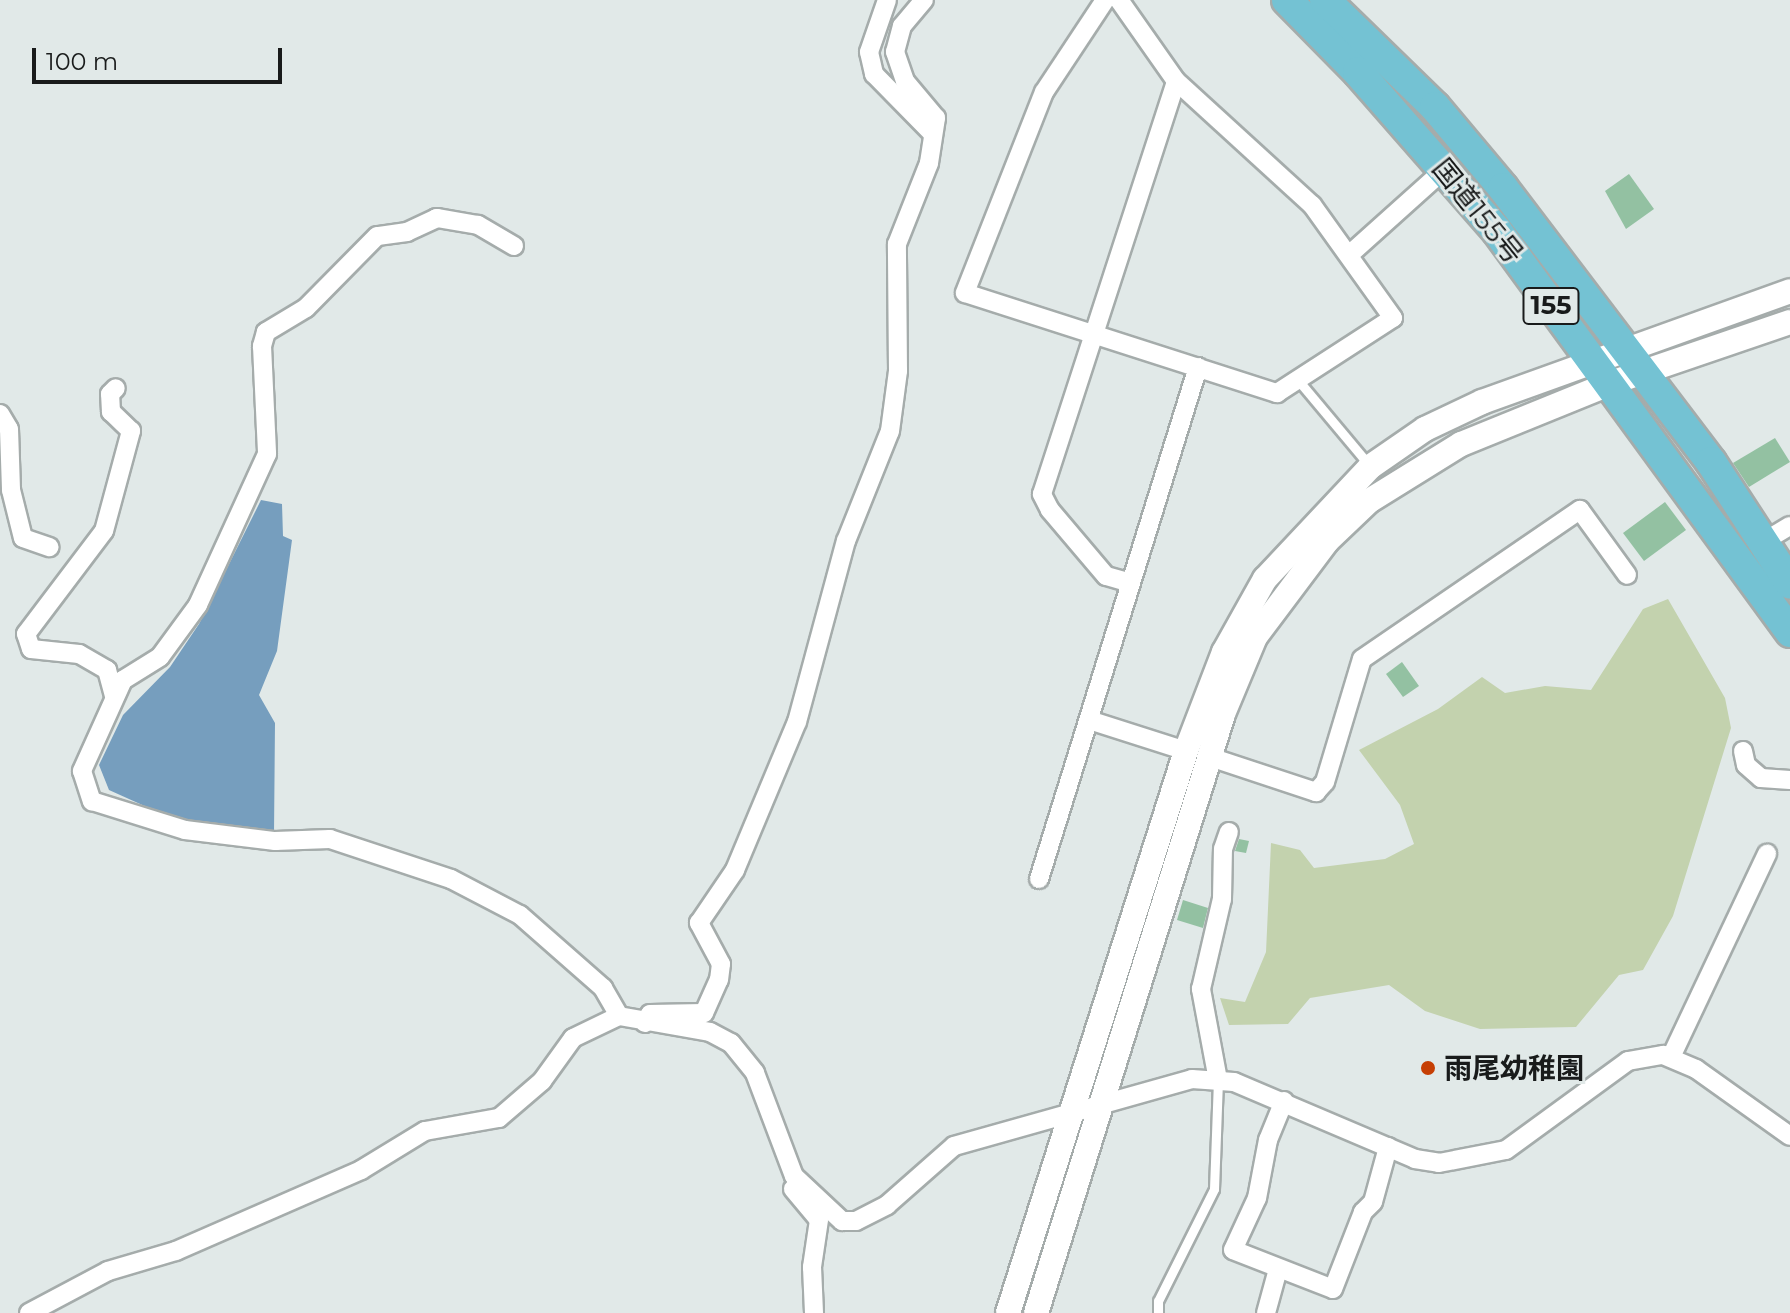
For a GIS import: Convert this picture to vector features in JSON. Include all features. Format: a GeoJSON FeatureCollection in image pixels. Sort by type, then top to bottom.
{"type":"FeatureCollection","features":[{"type":"Feature","properties":{"kind":"highway","name":"国道155号"},"geometry":{"type":"LineString","coordinates":[[1287,0],[1445,169],[1601,372],[1790,632]]}},
{"type":"Feature","properties":{"kind":"highway","name":"国道155号"},"geometry":{"type":"LineString","coordinates":[[1325,0],[1435,107],[1503,188],[1711,462],[1790,583]]}},
{"type":"Feature","properties":{"kind":"street"},"geometry":{"type":"LineString","coordinates":[[887,0],[869,52],[874,74],[932,133]]}},
{"type":"Feature","properties":{"kind":"street"},"geometry":{"type":"LineString","coordinates":[[645,1023],[650,1014],[704,1013],[719,980],[721,964],[699,923],[735,870],[797,722],[846,541],[890,431],[898,371],[897,244],[929,163],[935,112],[905,81],[895,52],[902,26],[924,0]]}},
{"type":"Feature","properties":{"kind":"street"},"geometry":{"type":"LineString","coordinates":[[1105,0],[1044,92],[965,293],[1277,393],[1393,318],[1312,205],[1176,81],[1119,0]]}},
{"type":"Feature","properties":{"kind":"street"},"geometry":{"type":"LineString","coordinates":[[1131,583],[1106,576],[1050,510],[1042,494],[1176,81]]}},
{"type":"Feature","properties":{"kind":"street"},"geometry":{"type":"LineString","coordinates":[[1349,255],[1445,169]]}},
{"type":"Feature","properties":{"kind":"street"},"geometry":{"type":"LineString","coordinates":[[514,246],[478,225],[437,218],[407,232],[377,236],[306,308],[266,332],[262,346],[267,454],[198,605],[160,657],[123,680],[82,771],[92,801],[224,838],[330,839],[438,873],[520,915],[603,988],[619,1016]]}},
{"type":"Feature","properties":{"kind":"street"},"geometry":{"type":"LineString","coordinates":[[1036,1313],[1101,1105],[1198,754],[1255,637],[1327,541],[1369,501],[1461,444],[1601,372],[1624,351],[1790,291]]}},
{"type":"Feature","properties":{"kind":"street"},"geometry":{"type":"LineString","coordinates":[[1008,1313],[1068,1115],[1198,754],[1245,608],[1290,547],[1370,467],[1425,429],[1482,402],[1601,372],[1643,375],[1790,322]]}},
{"type":"Feature","properties":{"kind":"street"},"geometry":{"type":"LineString","coordinates":[[1039,879],[1198,367]]}},
{"type":"Feature","properties":{"kind":"street"},"geometry":{"type":"LineString","coordinates":[[114,696],[107,670],[79,654],[31,649],[26,634],[104,531],[131,431],[111,412],[110,394],[116,388]]}},
{"type":"Feature","properties":{"kind":"street"},"geometry":{"type":"LineString","coordinates":[[0,414],[9,429],[11,490],[23,538],[49,547]]}},
{"type":"Feature","properties":{"kind":"street"},"geometry":{"type":"LineString","coordinates":[[1089,720],[1316,792],[1325,782],[1362,659],[1580,510],[1627,575]]}},
{"type":"Feature","properties":{"kind":"street"},"geometry":{"type":"LineString","coordinates":[[1763,542],[1790,526]]}},
{"type":"Feature","properties":{"kind":"street"},"geometry":{"type":"LineString","coordinates":[[1743,751],[1746,765],[1761,778],[1790,780]]}},
{"type":"Feature","properties":{"kind":"street"},"geometry":{"type":"LineString","coordinates":[[1218,1080],[1201,989],[1222,899],[1223,849],[1229,832]]}},
{"type":"Feature","properties":{"kind":"street"},"geometry":{"type":"LineString","coordinates":[[1671,1057],[1767,854]]}},
{"type":"Feature","properties":{"kind":"street"},"geometry":{"type":"LineString","coordinates":[[29,1313],[108,1271],[176,1251],[361,1170],[425,1131],[499,1118],[542,1081],[573,1038],[619,1016],[710,1032],[731,1043],[767,1100],[786,1161],[825,1210],[842,1221],[856,1221],[896,1198],[954,1146],[1192,1079],[1218,1080],[1284,1101],[1388,1147],[1439,1163],[1486,1157],[1531,1133],[1628,1061],[1671,1057],[1696,1069],[1788,1128]]}},
{"type":"Feature","properties":{"kind":"street"},"geometry":{"type":"LineString","coordinates":[[1284,1101],[1268,1140],[1257,1198],[1233,1250],[1333,1289],[1363,1212],[1373,1202],[1388,1147]]}},
{"type":"Feature","properties":{"kind":"street"},"geometry":{"type":"LineString","coordinates":[[786,1161],[779,1168],[819,1220],[813,1249],[814,1313]]}},
{"type":"Feature","properties":{"kind":"street"},"geometry":{"type":"LineString","coordinates":[[1266,1313],[1278,1269]]}},
{"type":"Feature","properties":{"kind":"lane"},"geometry":{"type":"LineString","coordinates":[[1298,380],[1370,467]]}},
{"type":"Feature","properties":{"kind":"lane"},"geometry":{"type":"LineString","coordinates":[[1158,1313],[1158,1301],[1214,1189],[1218,1080]]}},
{"type":"Feature","properties":{"kind":"green space"},"geometry":{"type":"Polygon","coordinates":[[[1668,599],[1725,698],[1731,728],[1673,916],[1643,970],[1619,975],[1576,1027],[1480,1029],[1425,1011],[1389,985],[1310,998],[1288,1024],[1229,1025],[1220,998],[1245,1002],[1266,952],[1271,843],[1300,850],[1314,868],[1385,859],[1414,844],[1400,805],[1359,750],[1438,709],[1482,677],[1505,693],[1545,686],[1591,690],[1643,609],[1668,599]]]}},
{"type":"Feature","properties":{"kind":"water"},"geometry":{"type":"Polygon","coordinates":[[[261,500],[282,504],[283,536],[292,540],[277,651],[259,695],[275,723],[274,835],[169,817],[109,790],[99,765],[123,715],[170,667],[199,624],[261,500]]]}},
{"type":"Feature","properties":{"kind":"building"},"geometry":{"type":"Polygon","coordinates":[[[1629,174],[1654,209],[1626,229],[1605,191],[1629,174]]]}},
{"type":"Feature","properties":{"kind":"building"},"geometry":{"type":"Polygon","coordinates":[[[1775,438],[1790,462],[1749,487],[1733,463],[1775,438]]]}},
{"type":"Feature","properties":{"kind":"building"},"geometry":{"type":"Polygon","coordinates":[[[1665,502],[1686,530],[1644,561],[1623,533],[1665,502]]]}},
{"type":"Feature","properties":{"kind":"building"},"geometry":{"type":"Polygon","coordinates":[[[1402,662],[1419,686],[1403,697],[1386,674],[1402,662]]]}},
{"type":"Feature","properties":{"kind":"building"},"geometry":{"type":"Polygon","coordinates":[[[1239,839],[1249,841],[1246,853],[1235,851],[1239,839]]]}},
{"type":"Feature","properties":{"kind":"building"},"geometry":{"type":"Polygon","coordinates":[[[1183,900],[1208,908],[1203,928],[1177,920],[1183,900]]]}},
{"type":"Feature","properties":{"kind":"place","name":"雨尾幼稚園"},"geometry":{"type":"Point","coordinates":[1428,1068]}}]}
